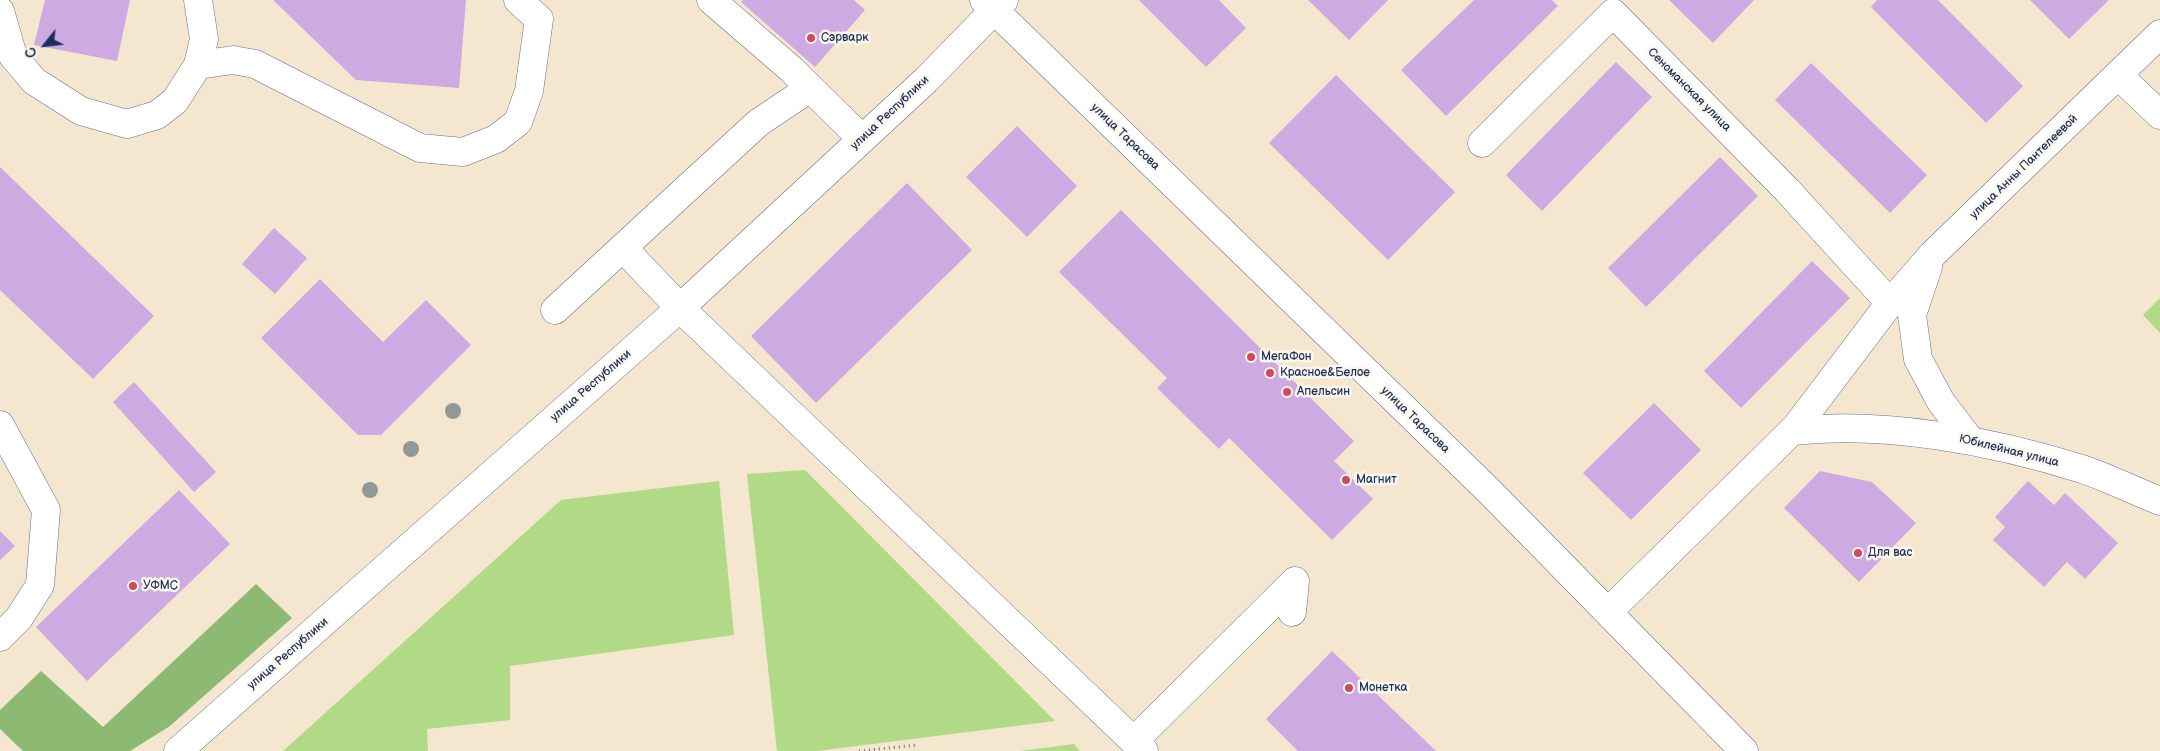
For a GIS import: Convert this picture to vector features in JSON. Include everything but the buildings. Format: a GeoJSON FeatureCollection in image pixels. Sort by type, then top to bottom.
{"type":"FeatureCollection","features":[{"type":"Feature","properties":{"kind":"street"},"geometry":{"type":"LineString","coordinates":[[0,10],[13,56],[34,81],[81,111],[127,124],[157,115],[175,101],[198,65],[204,40],[198,0]]}},
{"type":"Feature","properties":{"kind":"street"},"geometry":{"type":"LineString","coordinates":[[198,65],[233,60],[255,64],[420,148],[464,152],[496,139],[518,122],[529,91],[539,19],[518,0]]}},
{"type":"Feature","properties":{"kind":"street"},"geometry":{"type":"LineString","coordinates":[[711,0],[810,88],[862,139]]}},
{"type":"Feature","properties":{"kind":"street","name":"улица Республики"},"geometry":{"type":"LineString","coordinates":[[178,751],[680,308],[862,139],[994,4]]}},
{"type":"Feature","properties":{"kind":"street","name":"улица Тарасова"},"geometry":{"type":"LineString","coordinates":[[994,4],[1489,491],[1744,751]]}},
{"type":"Feature","properties":{"kind":"street","name":"Сеноманская улица"},"geometry":{"type":"LineString","coordinates":[[1482,143],[1614,13],[1787,190],[1890,303]]}},
{"type":"Feature","properties":{"kind":"street","name":"улица Анны Пантелеевой"},"geometry":{"type":"LineString","coordinates":[[1608,612],[1792,431],[1890,303],[1933,254],[2160,34]]}},
{"type":"Feature","properties":{"kind":"street"},"geometry":{"type":"LineString","coordinates":[[2118,75],[2160,115]]}},
{"type":"Feature","properties":{"kind":"street"},"geometry":{"type":"LineString","coordinates":[[555,310],[758,123],[810,88]]}},
{"type":"Feature","properties":{"kind":"street"},"geometry":{"type":"LineString","coordinates":[[623,248],[680,308],[1140,746],[1295,581],[1292,612]]}},
{"type":"Feature","properties":{"kind":"street"},"geometry":{"type":"LineString","coordinates":[[1933,254],[1912,315],[1918,359],[1941,402],[1970,440]]}},
{"type":"Feature","properties":{"kind":"street"},"geometry":{"type":"LineString","coordinates":[[0,425],[46,510],[40,585],[19,618],[0,636]]}},
{"type":"Feature","properties":{"kind":"street","name":"Юбилейная улица"},"geometry":{"type":"LineString","coordinates":[[1792,431],[1818,428],[1874,430],[1970,440],[2083,470],[2160,501]]}},
{"type":"Feature","properties":{"kind":"path"},"geometry":{"type":"LineString","coordinates":[[859,751],[918,745]]}},
{"type":"Feature","properties":{"kind":"green space"},"geometry":{"type":"Polygon","coordinates":[[[2160,298],[2160,333],[2143,315],[2160,298]]]}},
{"type":"Feature","properties":{"kind":"green space"},"geometry":{"type":"Polygon","coordinates":[[[805,470],[1055,721],[817,751],[777,751],[747,474],[805,470]]]}},
{"type":"Feature","properties":{"kind":"green space"},"geometry":{"type":"Polygon","coordinates":[[[719,481],[734,635],[510,666],[510,720],[427,729],[428,751],[283,751],[561,500],[719,481]]]}},
{"type":"Feature","properties":{"kind":"green space"},"geometry":{"type":"Polygon","coordinates":[[[256,584],[292,618],[170,726],[130,751],[23,751],[0,729],[0,710],[41,671],[103,727],[256,584]]]}},
{"type":"Feature","properties":{"kind":"green space"},"geometry":{"type":"Polygon","coordinates":[[[1074,744],[1080,751],[1020,751],[1074,744]]]}},
{"type":"Feature","properties":{"kind":"place","name":"Сэрварк"},"geometry":{"type":"Point","coordinates":[811,38]}},
{"type":"Feature","properties":{"kind":"place","name":"МегаФон"},"geometry":{"type":"Point","coordinates":[1251,357]}},
{"type":"Feature","properties":{"kind":"place","name":"Красное&Белое"},"geometry":{"type":"Point","coordinates":[1270,373]}},
{"type":"Feature","properties":{"kind":"place","name":"Апельсин"},"geometry":{"type":"Point","coordinates":[1287,392]}},
{"type":"Feature","properties":{"kind":"place","name":"Магнит"},"geometry":{"type":"Point","coordinates":[1346,480]}},
{"type":"Feature","properties":{"kind":"place","name":"Для вас"},"geometry":{"type":"Point","coordinates":[1858,553]}},
{"type":"Feature","properties":{"kind":"place","name":"УФМС"},"geometry":{"type":"Point","coordinates":[133,586]}},
{"type":"Feature","properties":{"kind":"place","name":"Монетка"},"geometry":{"type":"Point","coordinates":[1349,688]}}]}
